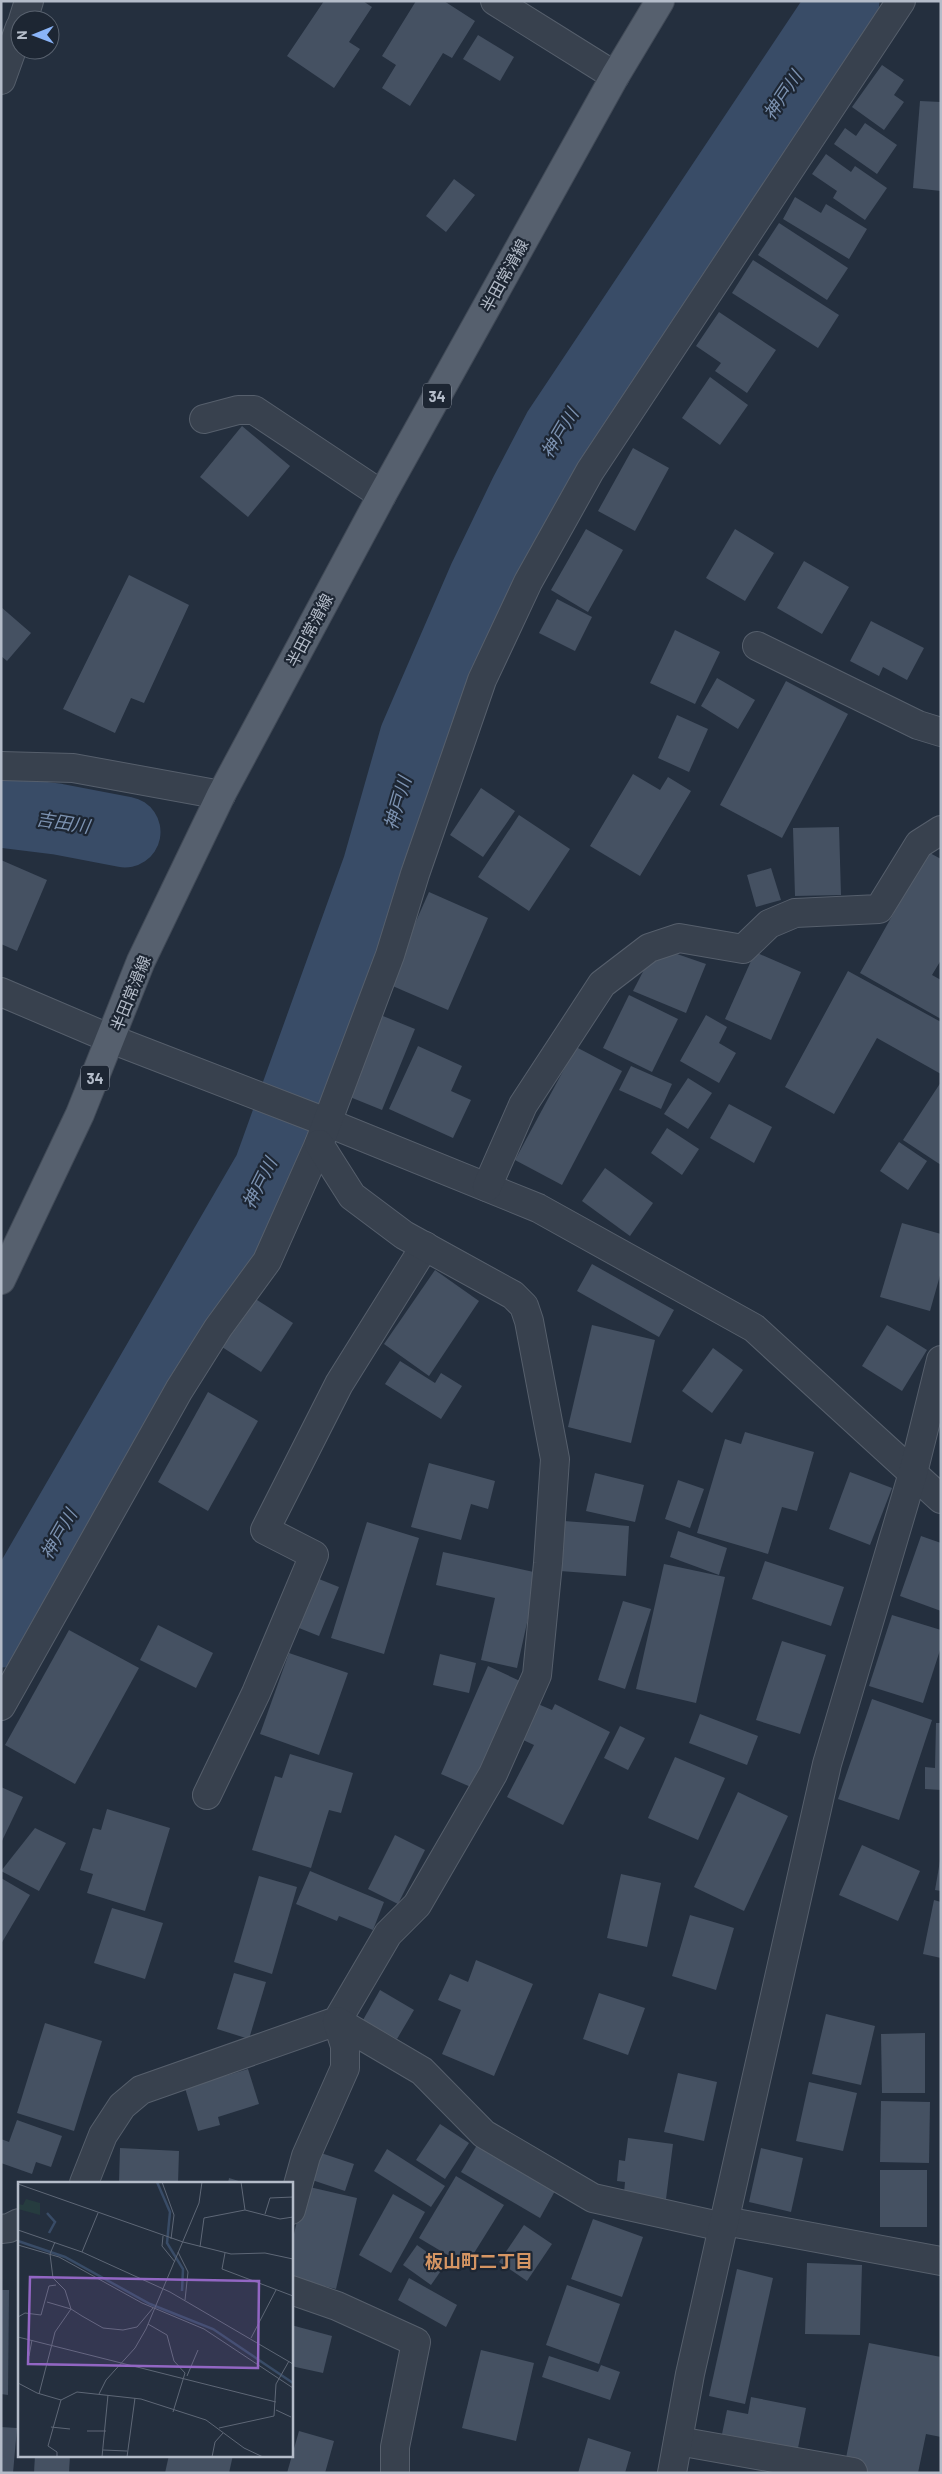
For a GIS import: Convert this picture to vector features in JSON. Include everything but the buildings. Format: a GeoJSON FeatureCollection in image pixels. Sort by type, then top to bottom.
{"type":"FeatureCollection","features":[{"type":"Feature","properties":{"kind":"main road","name":"半田常滑線"},"geometry":{"type":"LineString","coordinates":[[1,1280],[80,1114],[141,961],[221,795],[382,496],[615,76],[660,1]]}},
{"type":"Feature","properties":{"kind":"street"},"geometry":{"type":"LineString","coordinates":[[494,1],[615,76]]}},
{"type":"Feature","properties":{"kind":"street"},"geometry":{"type":"LineString","coordinates":[[1,1706],[178,1390],[218,1328],[266,1261],[390,955],[415,874],[482,680],[528,582],[590,471],[901,1]]}},
{"type":"Feature","properties":{"kind":"street"},"geometry":{"type":"LineString","coordinates":[[1,80],[10,55]]}},
{"type":"Feature","properties":{"kind":"street"},"geometry":{"type":"LineString","coordinates":[[204,419],[238,410],[254,410],[382,496]]}},
{"type":"Feature","properties":{"kind":"street"},"geometry":{"type":"LineString","coordinates":[[757,646],[918,725],[941,732]]}},
{"type":"Feature","properties":{"kind":"street"},"geometry":{"type":"LineString","coordinates":[[1,766],[73,768],[221,795]]}},
{"type":"Feature","properties":{"kind":"street"},"geometry":{"type":"LineString","coordinates":[[487,1187],[523,1105],[602,984],[649,948],[679,938],[743,949],[769,924],[795,913],[879,908],[919,844],[941,830]]}},
{"type":"Feature","properties":{"kind":"street"},"geometry":{"type":"LineString","coordinates":[[1,992],[111,1039],[250,1093],[320,1128],[487,1187],[538,1208],[754,1328],[941,1499]]}},
{"type":"Feature","properties":{"kind":"street"},"geometry":{"type":"LineString","coordinates":[[84,2182],[103,2135],[122,2106],[141,2090],[337,2021],[388,1934],[417,1906],[488,1782],[537,1675],[555,1459],[529,1321],[524,1306],[513,1295],[404,1235],[352,1196],[320,1128]]}},
{"type":"Feature","properties":{"kind":"street"},"geometry":{"type":"LineString","coordinates":[[207,1795],[256,1693],[314,1555],[265,1530],[339,1384],[425,1246]]}},
{"type":"Feature","properties":{"kind":"street"},"geometry":{"type":"LineString","coordinates":[[672,2473],[724,2224],[827,1764],[913,1473],[941,1360]]}},
{"type":"Feature","properties":{"kind":"street"},"geometry":{"type":"LineString","coordinates":[[292,2206],[306,2156],[344,2068],[346,2046],[337,2021]]}},
{"type":"Feature","properties":{"kind":"street"},"geometry":{"type":"LineString","coordinates":[[337,2021],[422,2072],[456,2109],[484,2134],[593,2198],[724,2224],[941,2261]]}},
{"type":"Feature","properties":{"kind":"street"},"geometry":{"type":"LineString","coordinates":[[1,2229],[9,2228],[18,2224]]}},
{"type":"Feature","properties":{"kind":"street"},"geometry":{"type":"LineString","coordinates":[[292,2290],[337,2306],[416,2342],[395,2448],[395,2473]]}},
{"type":"Feature","properties":{"kind":"street"},"geometry":{"type":"LineString","coordinates":[[678,2442],[853,2472]]}},
{"type":"Feature","properties":{"kind":"waterway","name":"神戸川"},"geometry":{"type":"LineString","coordinates":[[1,1632],[269,1170],[378,867],[415,737],[483,580],[525,493],[558,430],[844,1]]}},
{"type":"Feature","properties":{"kind":"waterway","name":"吉田川"},"geometry":{"type":"LineString","coordinates":[[1,812],[57,819],[125,832]]}},
{"type":"Feature","properties":{"kind":"district","name":"板山町二丁目"},"geometry":{"type":"Point","coordinates":[479,2261]}}]}
